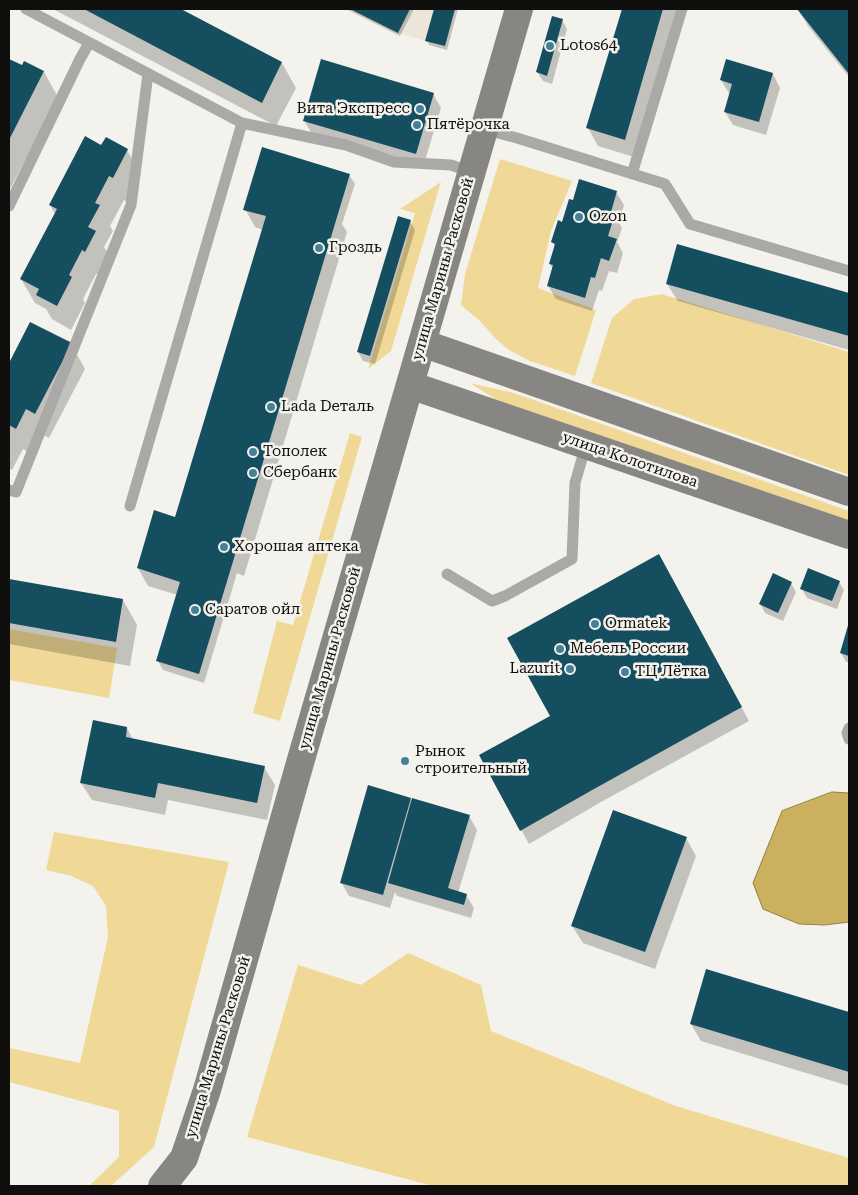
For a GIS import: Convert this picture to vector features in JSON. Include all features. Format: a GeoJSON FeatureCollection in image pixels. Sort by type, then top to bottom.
{"type":"FeatureCollection","features":[{"type":"Feature","properties":{"kind":"main road","name":"улица Марины Расковой"},"geometry":{"type":"LineString","coordinates":[[162,1186],[184,1158],[207,1090],[518,9]]}},
{"type":"Feature","properties":{"kind":"main road"},"geometry":{"type":"LineString","coordinates":[[422,343],[849,492]]}},
{"type":"Feature","properties":{"kind":"main road","name":"улица Колотилова"},"geometry":{"type":"LineString","coordinates":[[410,384],[849,535]]}},
{"type":"Feature","properties":{"kind":"lane"},"geometry":{"type":"LineString","coordinates":[[26,9],[242,124],[346,145],[394,162],[451,165],[471,172]]}},
{"type":"Feature","properties":{"kind":"lane"},"geometry":{"type":"LineString","coordinates":[[632,174],[682,9]]}},
{"type":"Feature","properties":{"kind":"lane"},"geometry":{"type":"LineString","coordinates":[[9,206],[89,43]]}},
{"type":"Feature","properties":{"kind":"lane"},"geometry":{"type":"LineString","coordinates":[[9,490],[16,492],[131,205],[148,74]]}},
{"type":"Feature","properties":{"kind":"lane"},"geometry":{"type":"LineString","coordinates":[[130,506],[242,124]]}},
{"type":"Feature","properties":{"kind":"lane"},"geometry":{"type":"LineString","coordinates":[[484,127],[494,132],[664,184],[690,224],[849,271]]}},
{"type":"Feature","properties":{"kind":"lane"},"geometry":{"type":"LineString","coordinates":[[447,574],[492,602],[572,559],[575,483],[586,445]]}},
{"type":"Feature","properties":{"kind":"lane"},"geometry":{"type":"LineString","coordinates":[[849,728],[849,739]]}},
{"type":"Feature","properties":{"kind":"shaded area"},"geometry":{"type":"Polygon","coordinates":[[[350,9],[455,9],[445,46],[398,33],[350,9]]]}},
{"type":"Feature","properties":{"kind":"shaded area"},"geometry":{"type":"Polygon","coordinates":[[[500,159],[572,181],[551,231],[538,288],[596,310],[575,376],[530,361],[509,350],[461,305],[465,274],[500,159]]]}},
{"type":"Feature","properties":{"kind":"shaded area"},"geometry":{"type":"Polygon","coordinates":[[[441,182],[391,351],[368,369],[415,213],[400,209],[441,182]]]}},
{"type":"Feature","properties":{"kind":"shaded area"},"geometry":{"type":"Polygon","coordinates":[[[662,294],[849,352],[849,475],[591,383],[612,318],[634,299],[662,294]]]}},
{"type":"Feature","properties":{"kind":"shaded area"},"geometry":{"type":"Polygon","coordinates":[[[470,383],[514,393],[849,511],[849,525],[506,406],[470,383]]]}},
{"type":"Feature","properties":{"kind":"shaded area"},"geometry":{"type":"Polygon","coordinates":[[[350,433],[362,437],[280,721],[253,713],[277,621],[293,625],[350,433]]]}},
{"type":"Feature","properties":{"kind":"shaded area"},"geometry":{"type":"Polygon","coordinates":[[[9,629],[117,648],[109,698],[9,680],[9,629]]]}},
{"type":"Feature","properties":{"kind":"shaded area"},"geometry":{"type":"Polygon","coordinates":[[[832,792],[849,793],[849,922],[825,925],[799,924],[763,909],[753,883],[782,811],[832,792]]]}},
{"type":"Feature","properties":{"kind":"shaded area"},"geometry":{"type":"Polygon","coordinates":[[[54,832],[229,862],[154,1147],[111,1186],[89,1186],[119,1157],[119,1111],[9,1082],[9,1048],[80,1063],[108,937],[106,906],[93,886],[71,876],[46,870],[54,832]]]}},
{"type":"Feature","properties":{"kind":"shaded area"},"geometry":{"type":"Polygon","coordinates":[[[408,953],[481,985],[491,1031],[676,1106],[849,1158],[849,1186],[433,1186],[247,1137],[298,965],[361,985],[408,953]]]}},
{"type":"Feature","properties":{"kind":"building"},"geometry":{"type":"Polygon","coordinates":[[[84,9],[181,9],[282,62],[262,103],[84,9]]]}},
{"type":"Feature","properties":{"kind":"building"},"geometry":{"type":"Polygon","coordinates":[[[350,9],[410,9],[398,33],[350,9]]]}},
{"type":"Feature","properties":{"kind":"building"},"geometry":{"type":"Polygon","coordinates":[[[434,9],[455,9],[445,46],[425,41],[434,9]]]}},
{"type":"Feature","properties":{"kind":"building"},"geometry":{"type":"Polygon","coordinates":[[[622,9],[663,9],[625,140],[586,128],[622,9]]]}},
{"type":"Feature","properties":{"kind":"building"},"geometry":{"type":"Polygon","coordinates":[[[797,9],[849,9],[849,74],[797,9]]]}},
{"type":"Feature","properties":{"kind":"building","name":"Lotos64"},"geometry":{"type":"Polygon","coordinates":[[[552,16],[563,19],[547,76],[536,72],[552,16]]]}},
{"type":"Feature","properties":{"kind":"building"},"geometry":{"type":"Polygon","coordinates":[[[9,59],[22,65],[24,61],[44,71],[9,140],[9,59]]]}},
{"type":"Feature","properties":{"kind":"building"},"geometry":{"type":"Polygon","coordinates":[[[321,59],[434,93],[416,154],[303,121],[321,59]]]}},
{"type":"Feature","properties":{"kind":"building"},"geometry":{"type":"Polygon","coordinates":[[[726,59],[773,73],[759,122],[724,112],[732,84],[720,80],[726,59]]]}},
{"type":"Feature","properties":{"kind":"building"},"geometry":{"type":"Polygon","coordinates":[[[85,136],[101,145],[106,137],[128,149],[113,178],[109,176],[95,203],[100,205],[88,227],[96,231],[85,252],[82,250],[69,275],[72,277],[57,306],[36,295],[39,289],[20,279],[57,209],[49,205],[85,136]]]}},
{"type":"Feature","properties":{"kind":"building"},"geometry":{"type":"Polygon","coordinates":[[[262,147],[350,174],[199,674],[156,661],[180,582],[137,568],[154,510],[175,517],[266,216],[243,210],[262,147]]]}},
{"type":"Feature","properties":{"kind":"building"},"geometry":{"type":"Polygon","coordinates":[[[579,179],[617,191],[611,212],[615,214],[608,236],[617,239],[609,261],[601,258],[595,278],[591,277],[585,298],[547,286],[553,265],[549,264],[555,244],[551,242],[558,220],[562,222],[569,199],[573,200],[579,179]]]}},
{"type":"Feature","properties":{"kind":"building"},"geometry":{"type":"Polygon","coordinates":[[[398,216],[411,220],[370,356],[357,352],[398,216]]]}},
{"type":"Feature","properties":{"kind":"building"},"geometry":{"type":"Polygon","coordinates":[[[677,244],[849,293],[849,336],[666,284],[677,244]]]}},
{"type":"Feature","properties":{"kind":"building"},"geometry":{"type":"Polygon","coordinates":[[[30,322],[72,343],[35,414],[26,409],[16,429],[9,425],[9,363],[30,322]]]}},
{"type":"Feature","properties":{"kind":"building","name":"ТЦ Лётка"},"geometry":{"type":"Polygon","coordinates":[[[659,554],[742,707],[520,831],[479,755],[550,716],[507,638],[659,554]]]}},
{"type":"Feature","properties":{"kind":"building"},"geometry":{"type":"Polygon","coordinates":[[[808,568],[840,581],[832,601],[800,589],[808,568]]]}},
{"type":"Feature","properties":{"kind":"building"},"geometry":{"type":"Polygon","coordinates":[[[773,573],[792,582],[778,613],[759,604],[773,573]]]}},
{"type":"Feature","properties":{"kind":"building"},"geometry":{"type":"Polygon","coordinates":[[[9,579],[123,599],[116,642],[9,623],[9,579]]]}},
{"type":"Feature","properties":{"kind":"building"},"geometry":{"type":"Polygon","coordinates":[[[849,622],[849,656],[840,653],[849,622]]]}},
{"type":"Feature","properties":{"kind":"building"},"geometry":{"type":"Polygon","coordinates":[[[93,720],[127,727],[126,737],[265,766],[257,803],[158,783],[155,798],[80,783],[93,720]]]}},
{"type":"Feature","properties":{"kind":"building"},"geometry":{"type":"Polygon","coordinates":[[[368,785],[411,798],[383,895],[340,883],[368,785]]]}},
{"type":"Feature","properties":{"kind":"building"},"geometry":{"type":"Polygon","coordinates":[[[412,798],[470,815],[448,888],[467,894],[464,905],[388,883],[412,798]]]}},
{"type":"Feature","properties":{"kind":"building"},"geometry":{"type":"Polygon","coordinates":[[[613,810],[687,837],[645,952],[571,926],[613,810]]]}},
{"type":"Feature","properties":{"kind":"building"},"geometry":{"type":"Polygon","coordinates":[[[706,969],[849,1012],[849,1072],[690,1024],[706,969]]]}},
{"type":"Feature","properties":{"kind":"place","name":"Lotos64"},"geometry":{"type":"Point","coordinates":[550,46]}},
{"type":"Feature","properties":{"kind":"place","name":"Вита Экспресс"},"geometry":{"type":"Point","coordinates":[420,109]}},
{"type":"Feature","properties":{"kind":"place","name":"Пятёрочка"},"geometry":{"type":"Point","coordinates":[417,125]}},
{"type":"Feature","properties":{"kind":"place","name":"Ozon"},"geometry":{"type":"Point","coordinates":[579,217]}},
{"type":"Feature","properties":{"kind":"place","name":"Гроздь"},"geometry":{"type":"Point","coordinates":[319,248]}},
{"type":"Feature","properties":{"kind":"place","name":"Lada Dеталь"},"geometry":{"type":"Point","coordinates":[271,407]}},
{"type":"Feature","properties":{"kind":"place","name":"Тополек"},"geometry":{"type":"Point","coordinates":[253,452]}},
{"type":"Feature","properties":{"kind":"place","name":"Сбербанк"},"geometry":{"type":"Point","coordinates":[253,473]}},
{"type":"Feature","properties":{"kind":"place","name":"Хорошая аптека"},"geometry":{"type":"Point","coordinates":[224,547]}},
{"type":"Feature","properties":{"kind":"place","name":"Саратов ойл"},"geometry":{"type":"Point","coordinates":[195,610]}},
{"type":"Feature","properties":{"kind":"place","name":"Ormatek"},"geometry":{"type":"Point","coordinates":[595,624]}},
{"type":"Feature","properties":{"kind":"place","name":"Мебель России"},"geometry":{"type":"Point","coordinates":[560,649]}},
{"type":"Feature","properties":{"kind":"place","name":"Lazurit"},"geometry":{"type":"Point","coordinates":[570,669]}},
{"type":"Feature","properties":{"kind":"place","name":"ТЦ Лётка"},"geometry":{"type":"Point","coordinates":[625,672]}},
{"type":"Feature","properties":{"kind":"place","name":"Рынок строительный"},"geometry":{"type":"Point","coordinates":[405,761]}}]}
